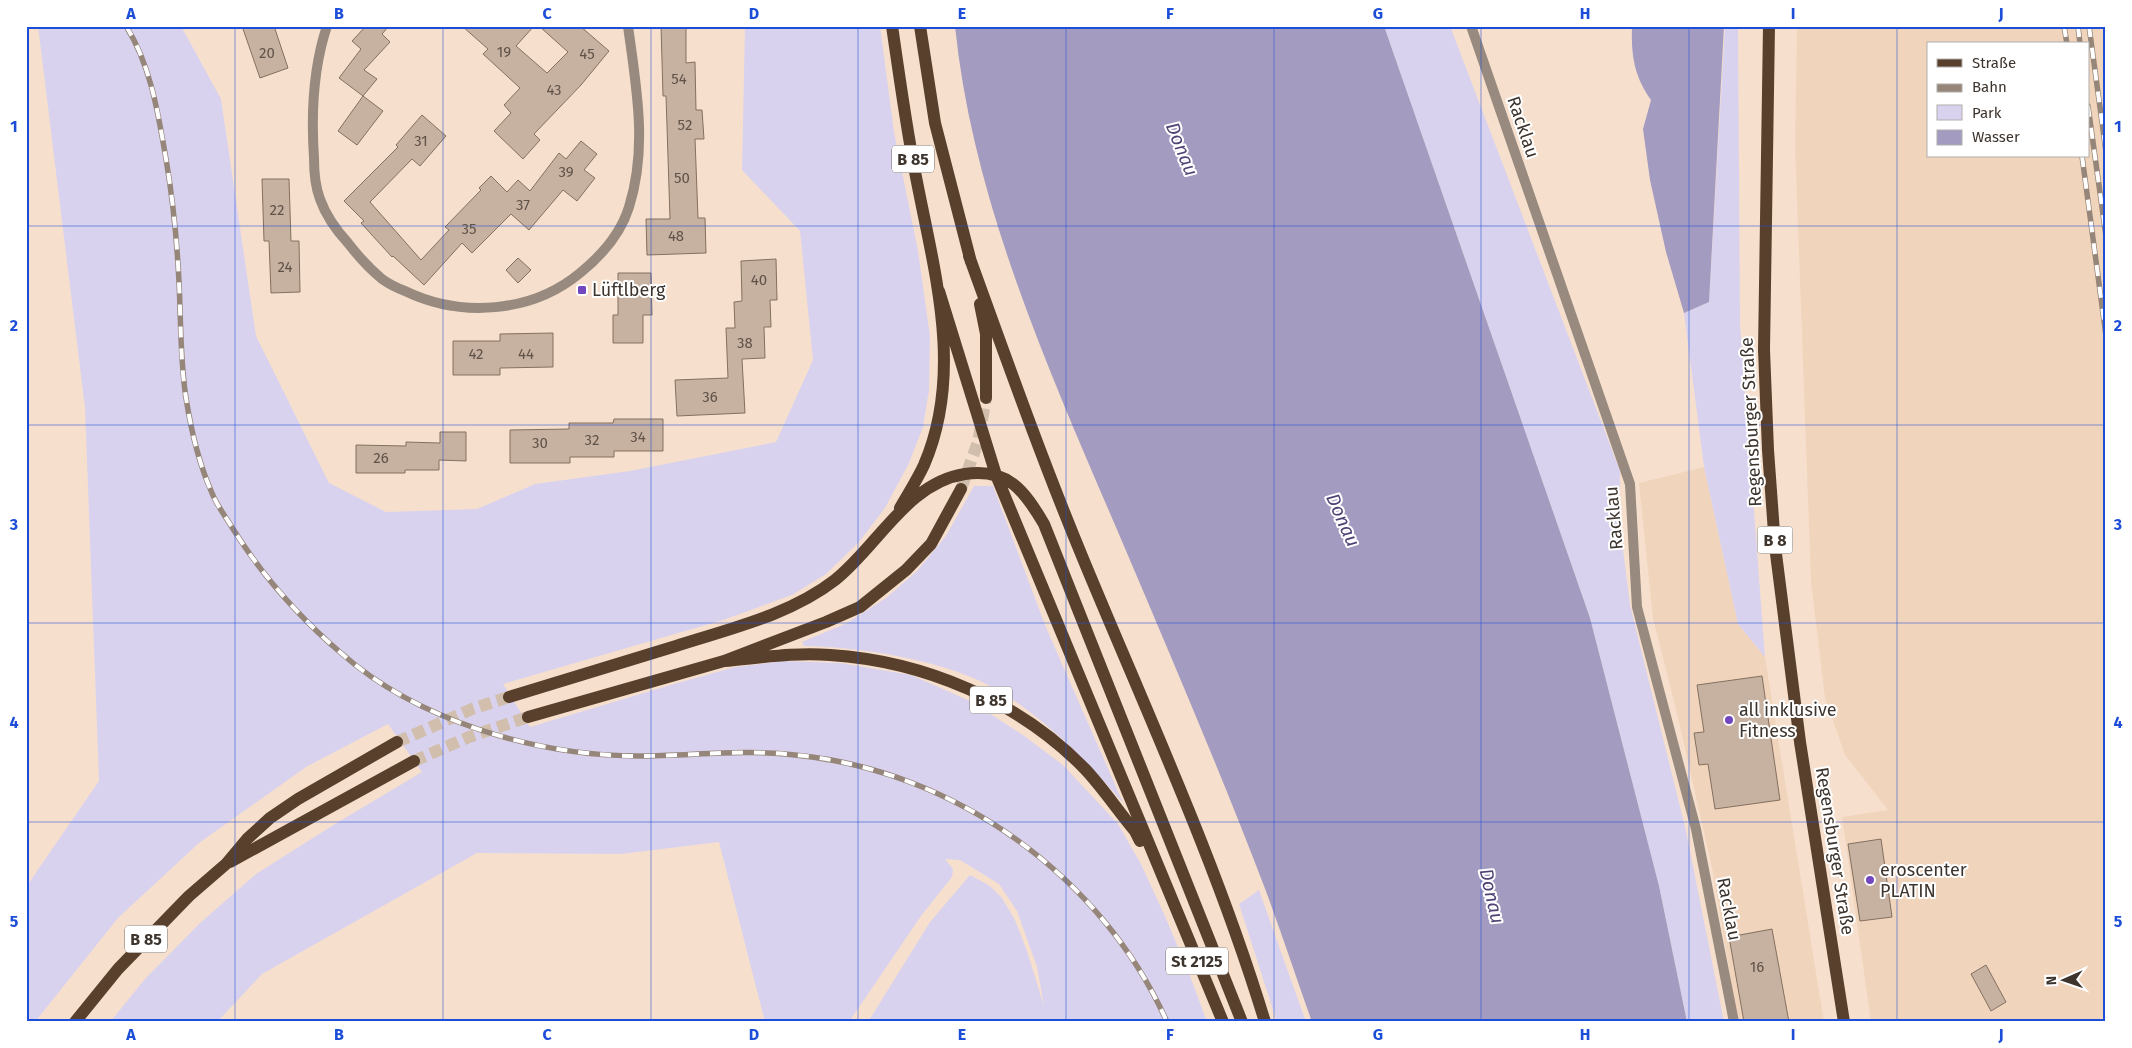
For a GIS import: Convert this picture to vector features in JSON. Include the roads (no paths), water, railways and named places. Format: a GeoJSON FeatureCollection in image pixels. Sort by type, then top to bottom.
{"type":"FeatureCollection","features":[{"type":"Feature","properties":{"kind":"main road","name":"B 85"},"geometry":{"type":"LineString","coordinates":[[892,26],[917,184],[939,291],[945,350],[941,404],[935,431],[924,465],[895,517]]}},
{"type":"Feature","properties":{"kind":"main road","name":"B 85"},"geometry":{"type":"LineString","coordinates":[[920,26],[936,123],[986,334],[986,398]]}},
{"type":"Feature","properties":{"kind":"main road","name":"Regensburger Straße"},"geometry":{"type":"LineString","coordinates":[[1769,26],[1764,350],[1768,450],[1776,546],[1800,742],[1844,1022]]}},
{"type":"Feature","properties":{"kind":"main road"},"geometry":{"type":"LineString","coordinates":[[969,256],[1045,467],[1198,836],[1230,918],[1265,1022]]}},
{"type":"Feature","properties":{"kind":"main road"},"geometry":{"type":"LineString","coordinates":[[939,291],[996,474],[1171,900]]}},
{"type":"Feature","properties":{"kind":"main road","name":"B 85"},"geometry":{"type":"LineString","coordinates":[[509,697],[711,635],[785,608],[834,580],[860,559],[895,517],[919,495],[949,478],[965,474],[996,474]]}},
{"type":"Feature","properties":{"kind":"main road"},"geometry":{"type":"LineString","coordinates":[[996,474],[1022,490],[1044,524],[1242,1022]]}},
{"type":"Feature","properties":{"kind":"main road","name":"B 85"},"geometry":{"type":"LineString","coordinates":[[528,717],[724,661],[860,607],[906,570],[931,544],[961,489]]}},
{"type":"Feature","properties":{"kind":"main road","name":"B 85"},"geometry":{"type":"LineString","coordinates":[[724,661],[830,654],[866,659],[911,668],[958,684],[985,698],[1054,741],[1086,770],[1135,831],[1171,900]]}},
{"type":"Feature","properties":{"kind":"main road","name":"B 85"},"geometry":{"type":"LineString","coordinates":[[75,1022],[118,969],[188,896],[226,864],[247,839],[270,818],[298,799],[397,742]]}},
{"type":"Feature","properties":{"kind":"main road","name":"B 85"},"geometry":{"type":"LineString","coordinates":[[226,864],[261,847],[414,761]]}},
{"type":"Feature","properties":{"kind":"main road","name":"St 2125"},"geometry":{"type":"LineString","coordinates":[[1171,900],[1223,1022]]}},
{"type":"Feature","properties":{"kind":"street"},"geometry":{"type":"LineString","coordinates":[[327,26],[318,62],[312,112],[315,178],[318,196],[324,210],[355,252],[391,285],[420,298],[442,304],[464,308],[490,308],[538,298],[568,283],[604,253],[629,208],[639,160],[640,135],[628,26]]}},
{"type":"Feature","properties":{"kind":"street","name":"Racklau"},"geometry":{"type":"LineString","coordinates":[[1471,26],[1630,484],[1637,607],[1696,829],[1734,1022]]}},
{"type":"Feature","properties":{"kind":"water","name":"Donau"},"geometry":{"type":"Polygon","coordinates":[[[955,26],[1384,26],[1590,618],[1659,886],[1687,1022],[1312,1022],[1270,903],[1230,800],[1071,421],[1020,292],[979,160],[965,93],[955,26]]]}},
{"type":"Feature","properties":{"kind":"water"},"geometry":{"type":"Polygon","coordinates":[[[1632,26],[1724,26],[1709,302],[1684,313],[1666,252],[1650,180],[1643,129],[1651,100],[1637,74],[1633,56],[1632,26]]]}},
{"type":"Feature","properties":{"kind":"tunnel"},"geometry":{"type":"LineString","coordinates":[[961,489],[978,442],[986,398]]}},
{"type":"Feature","properties":{"kind":"tunnel"},"geometry":{"type":"LineString","coordinates":[[397,742],[472,709],[509,697]]}},
{"type":"Feature","properties":{"kind":"tunnel"},"geometry":{"type":"LineString","coordinates":[[414,761],[469,737],[528,717]]}},
{"type":"Feature","properties":{"kind":"railway"},"geometry":{"type":"LineString","coordinates":[[126,26],[135,41],[148,74],[166,159],[177,251],[184,384],[190,422],[199,459],[216,502],[244,546],[282,595],[310,625],[341,653],[372,677],[406,698],[442,715],[481,730],[520,741],[560,749],[639,756],[736,753],[795,755],[854,765],[911,783],[965,808],[1016,839],[1063,877],[1104,921],[1139,969],[1167,1022]]}},
{"type":"Feature","properties":{"kind":"railway"},"geometry":{"type":"LineString","coordinates":[[2064,26],[2067,42]]}},
{"type":"Feature","properties":{"kind":"railway"},"geometry":{"type":"LineString","coordinates":[[2078,26],[2080,42]]}},
{"type":"Feature","properties":{"kind":"railway"},"geometry":{"type":"LineString","coordinates":[[2089,26],[2106,152]]}},
{"type":"Feature","properties":{"kind":"railway"},"geometry":{"type":"LineString","coordinates":[[2090,120],[2106,236]]}},
{"type":"Feature","properties":{"kind":"railway"},"geometry":{"type":"LineString","coordinates":[[2082,158],[2106,336]]}},
{"type":"Feature","properties":{"kind":"place","name":"Lüftlberg"},"geometry":{"type":"Point","coordinates":[582,290]}},
{"type":"Feature","properties":{"kind":"place","name":"all inklusive Fitness"},"geometry":{"type":"Point","coordinates":[1729,720]}},
{"type":"Feature","properties":{"kind":"place","name":"eroscenter PLATIN"},"geometry":{"type":"Point","coordinates":[1870,880]}}]}
